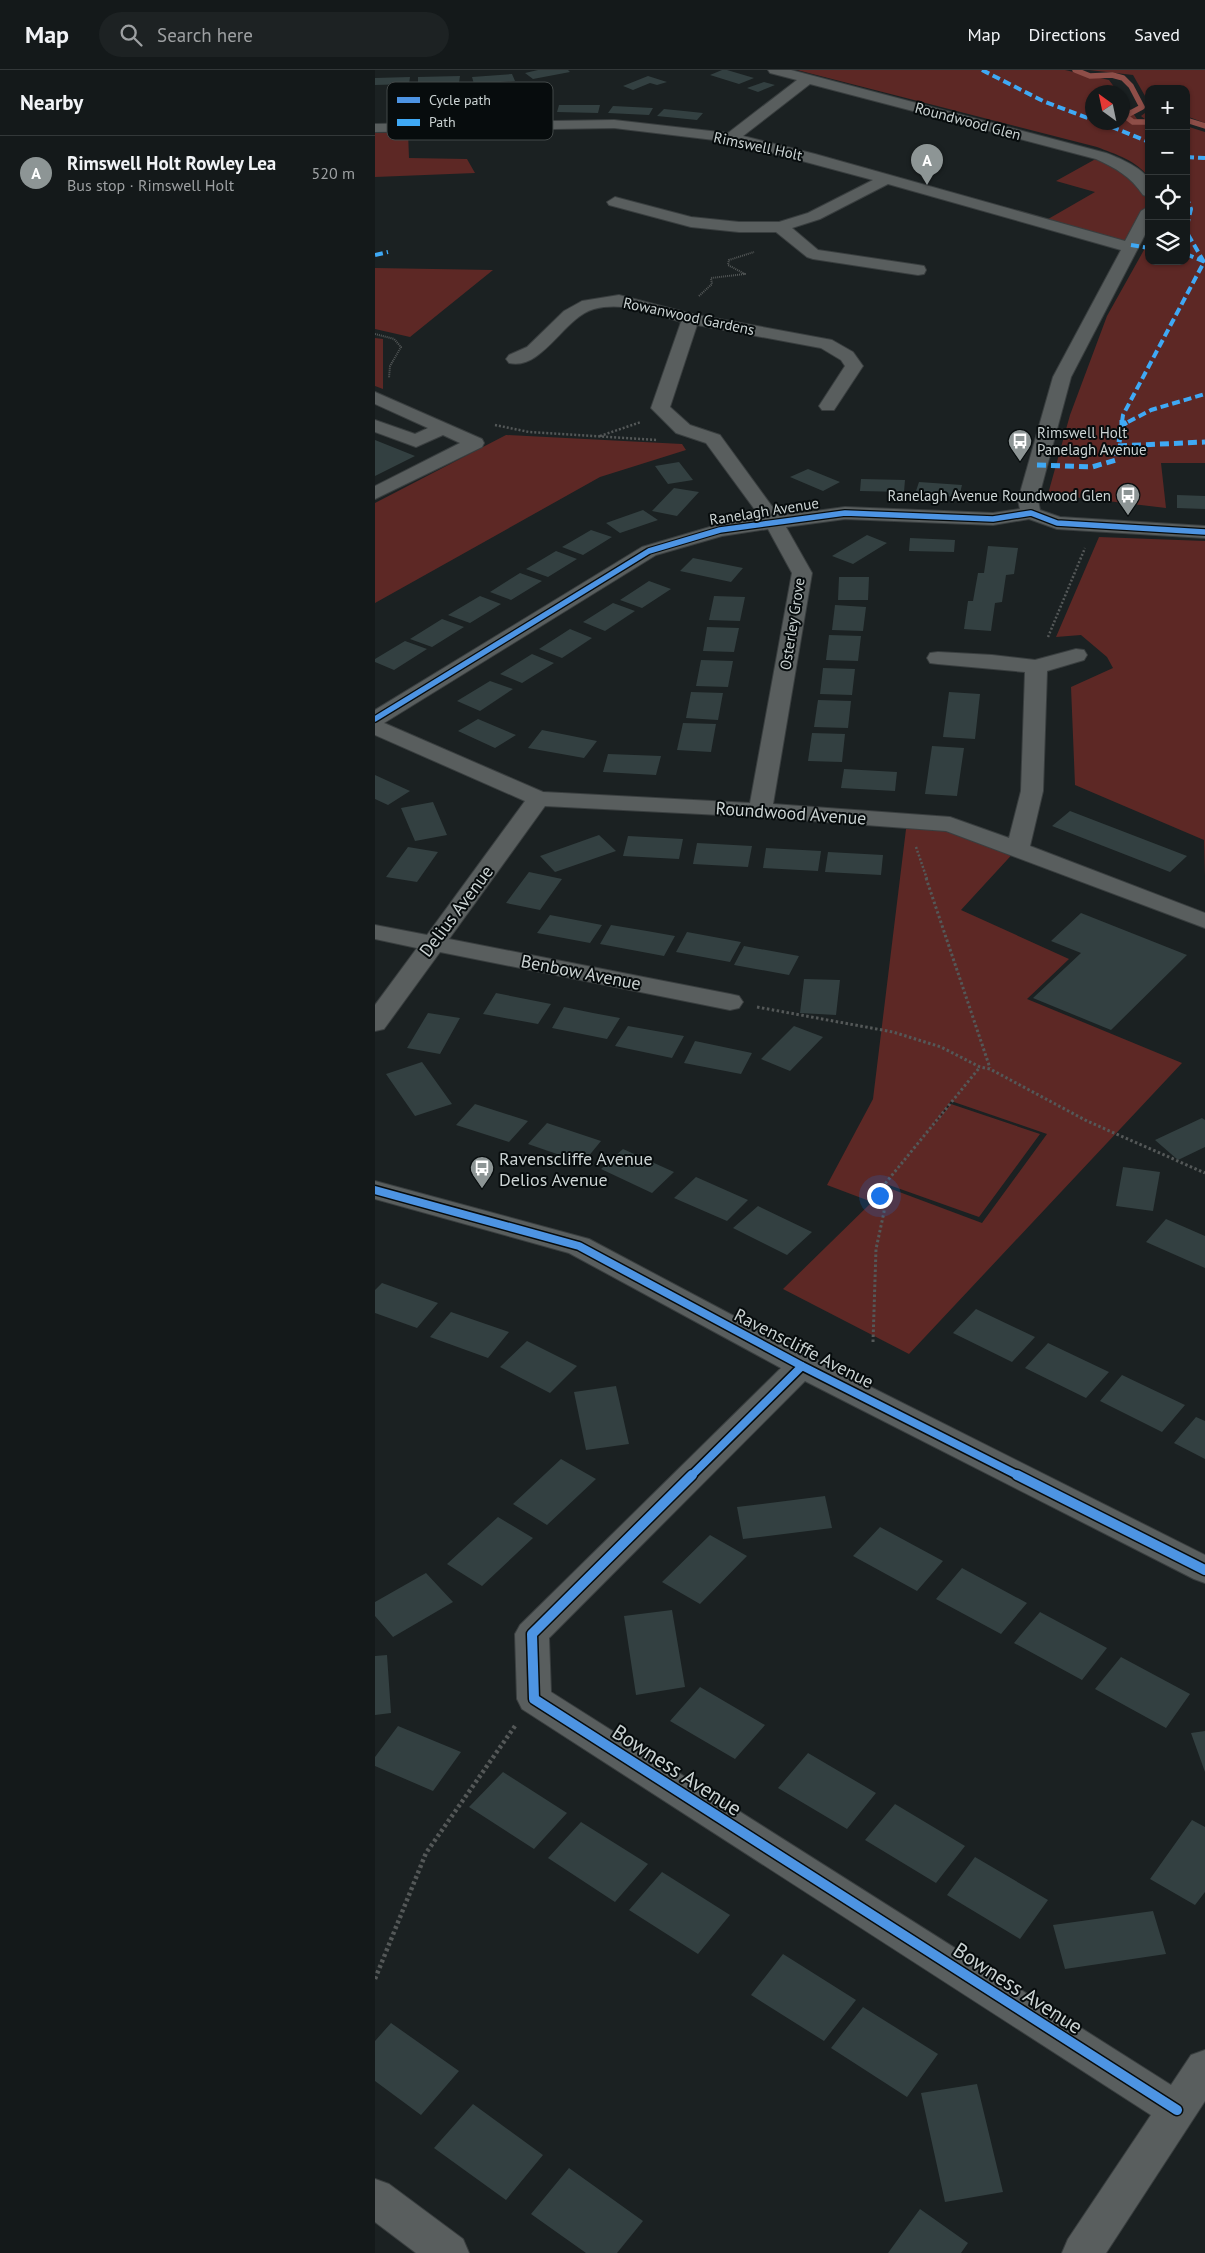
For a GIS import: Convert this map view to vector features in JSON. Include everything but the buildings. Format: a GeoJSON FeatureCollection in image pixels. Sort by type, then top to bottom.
{"type":"FeatureCollection","features":[{"type":"Feature","properties":{"kind":"street","name":"Roundwood Glen"},"geometry":{"type":"LineString","coordinates":[[775,70],[1101,156],[1129,168],[1145,184]]}},
{"type":"Feature","properties":{"kind":"street"},"geometry":{"type":"LineString","coordinates":[[731,138],[807,79]]}},
{"type":"Feature","properties":{"kind":"street","name":"Rimswell Holt"},"geometry":{"type":"LineString","coordinates":[[553,125],[614,124],[731,138],[810,157],[1129,247]]}},
{"type":"Feature","properties":{"kind":"street"},"geometry":{"type":"LineString","coordinates":[[615,202],[691,222],[747,227],[780,227],[814,216],[886,179]]}},
{"type":"Feature","properties":{"kind":"street"},"geometry":{"type":"LineString","coordinates":[[1146,220],[1129,247],[1062,377],[1028,500],[1031,513],[1057,523],[1205,532]]}},
{"type":"Feature","properties":{"kind":"street"},"geometry":{"type":"LineString","coordinates":[[780,227],[813,254],[918,270]]}},
{"type":"Feature","properties":{"kind":"street","name":"Rowanwood Gardens"},"geometry":{"type":"LineString","coordinates":[[515,359],[533,351],[570,315],[588,305],[619,300],[685,318],[826,344],[847,356],[854,366],[828,406]]}},
{"type":"Feature","properties":{"kind":"street"},"geometry":{"type":"LineString","coordinates":[[685,318],[660,408],[683,429],[713,439]]}},
{"type":"Feature","properties":{"kind":"street"},"geometry":{"type":"LineString","coordinates":[[375,398],[475,443],[375,493]]}},
{"type":"Feature","properties":{"kind":"street"},"geometry":{"type":"LineString","coordinates":[[375,426],[416,441],[443,428]]}},
{"type":"Feature","properties":{"kind":"street","name":"Osterley Grove"},"geometry":{"type":"LineString","coordinates":[[713,439],[773,521],[802,573],[760,810]]}},
{"type":"Feature","properties":{"kind":"street","name":"Ranelagh Avenue"},"geometry":{"type":"LineString","coordinates":[[375,719],[649,551],[720,530],[845,512],[993,519],[1031,513]]}},
{"type":"Feature","properties":{"kind":"street"},"geometry":{"type":"LineString","coordinates":[[938,658],[992,661],[1036,667],[1076,655]]}},
{"type":"Feature","properties":{"kind":"street"},"geometry":{"type":"LineString","coordinates":[[1018,848],[1033,791],[1036,667]]}},
{"type":"Feature","properties":{"kind":"street","name":"Roundwood Avenue"},"geometry":{"type":"LineString","coordinates":[[375,727],[539,799],[760,810],[950,824],[1018,848],[1205,921]]}},
{"type":"Feature","properties":{"kind":"street","name":"Delius Avenue"},"geometry":{"type":"LineString","coordinates":[[375,1023],[432,942],[539,799]]}},
{"type":"Feature","properties":{"kind":"street","name":"Benbow Avenue"},"geometry":{"type":"LineString","coordinates":[[375,932],[730,1002]]}},
{"type":"Feature","properties":{"kind":"street","name":"Ravenscliffe Avenue"},"geometry":{"type":"LineString","coordinates":[[375,1190],[579,1246],[803,1366],[1205,1570]]}},
{"type":"Feature","properties":{"kind":"street"},"geometry":{"type":"LineString","coordinates":[[534,1699],[532,1634],[803,1366]]}},
{"type":"Feature","properties":{"kind":"street","name":"Bowness Avenue"},"geometry":{"type":"LineString","coordinates":[[534,1699],[1177,2110]]}},
{"type":"Feature","properties":{"kind":"street"},"geometry":{"type":"LineString","coordinates":[[1082,2253],[1205,2068]]}},
{"type":"Feature","properties":{"kind":"street"},"geometry":{"type":"LineString","coordinates":[[375,2198],[449,2253]]}},
{"type":"Feature","properties":{"kind":"path"},"geometry":{"type":"LineString","coordinates":[[685,318],[712,284],[711,278],[745,274],[729,265],[729,260],[759,249],[744,240],[747,227]]}},
{"type":"Feature","properties":{"kind":"path"},"geometry":{"type":"LineString","coordinates":[[375,334],[394,339],[401,347],[390,366],[388,377],[395,384]]}},
{"type":"Feature","properties":{"kind":"path"},"geometry":{"type":"LineString","coordinates":[[597,437],[622,430],[647,419],[660,408]]}},
{"type":"Feature","properties":{"kind":"path"},"geometry":{"type":"LineString","coordinates":[[488,423],[529,432],[635,440],[713,439]]}},
{"type":"Feature","properties":{"kind":"path"},"geometry":{"type":"LineString","coordinates":[[1036,667],[1094,525]]}},
{"type":"Feature","properties":{"kind":"path"},"geometry":{"type":"LineString","coordinates":[[907,821],[990,1069]]}},
{"type":"Feature","properties":{"kind":"path"},"geometry":{"type":"LineString","coordinates":[[730,1002],[893,1032],[941,1047],[979,1067],[990,1069],[1087,1121],[1205,1173]]}},
{"type":"Feature","properties":{"kind":"path"},"geometry":{"type":"LineString","coordinates":[[873,1342],[876,1249],[884,1212],[883,1185],[979,1067]]}},
{"type":"Feature","properties":{"kind":"path"},"geometry":{"type":"LineString","coordinates":[[375,1979],[426,1853],[534,1699]]}},
{"type":"Feature","properties":{"kind":"shaded area"},"geometry":{"type":"Polygon","coordinates":[[[797,70],[1065,70],[1109,80],[1113,85],[1085,85],[1085,130],[1130,130],[1130,109],[1137,119],[1145,120],[1145,173],[1139,167],[1118,155],[1097,147],[797,70]]]}},
{"type":"Feature","properties":{"kind":"shaded area"},"geometry":{"type":"Polygon","coordinates":[[[1089,70],[1205,70],[1205,123],[1190,117],[1190,85],[1145,85],[1145,96],[1133,75],[1089,70]]]}},
{"type":"Feature","properties":{"kind":"shaded area"},"geometry":{"type":"Polygon","coordinates":[[[1190,127],[1205,132],[1205,463],[1161,463],[1166,508],[1048,494],[1070,415],[1107,316],[1145,248],[1145,265],[1190,265],[1190,127]]]}},
{"type":"Feature","properties":{"kind":"shaded area"},"geometry":{"type":"Polygon","coordinates":[[[375,133],[387,133],[387,140],[408,140],[409,158],[467,159],[475,173],[375,177],[375,133]]]}},
{"type":"Feature","properties":{"kind":"shaded area"},"geometry":{"type":"Polygon","coordinates":[[[1101,156],[1145,189],[1145,218],[1129,247],[1043,222],[1095,192],[1056,181],[1101,156]]]}},
{"type":"Feature","properties":{"kind":"shaded area"},"geometry":{"type":"Polygon","coordinates":[[[375,268],[493,270],[410,337],[375,329],[375,268]]]}},
{"type":"Feature","properties":{"kind":"shaded area"},"geometry":{"type":"Polygon","coordinates":[[[375,338],[383,339],[383,389],[375,386],[375,338]]]}},
{"type":"Feature","properties":{"kind":"shaded area"},"geometry":{"type":"Polygon","coordinates":[[[506,435],[682,444],[686,450],[600,477],[375,603],[375,503],[506,435]]]}},
{"type":"Feature","properties":{"kind":"shaded area"},"geometry":{"type":"Polygon","coordinates":[[[1099,537],[1205,541],[1205,877],[1204,840],[1075,785],[1071,687],[1113,668],[1107,657],[1081,635],[1056,637],[1099,537]]]}},
{"type":"Feature","properties":{"kind":"shaded area"},"geometry":{"type":"Polygon","coordinates":[[[907,821],[1018,848],[961,910],[1069,959],[1027,999],[1182,1063],[909,1354],[783,1289],[872,1202],[827,1185],[873,1099],[907,821]],[[951,1101],[931,1128],[951,1104],[1040,1134],[979,1217],[889,1185],[886,1187],[982,1223],[1047,1134],[951,1101]]]}},
{"type":"Feature","properties":{"kind":"waterway"},"geometry":{"type":"LineString","coordinates":[[1075,70],[1090,76],[1112,75],[1123,78],[1131,86],[1142,107],[1125,116],[1133,122],[1145,122]]}},
{"type":"Feature","properties":{"kind":"waterway"},"geometry":{"type":"LineString","coordinates":[[1190,121],[1205,126]]}},
{"type":"Feature","properties":{"kind":"marked path"},"geometry":{"type":"LineString","coordinates":[[982,70],[1043,101],[1085,117]]}},
{"type":"Feature","properties":{"kind":"marked path"},"geometry":{"type":"LineString","coordinates":[[1120,130],[1145,140]]}},
{"type":"Feature","properties":{"kind":"marked path"},"geometry":{"type":"LineString","coordinates":[[1190,157],[1205,158]]}},
{"type":"Feature","properties":{"kind":"marked path"},"geometry":{"type":"LineString","coordinates":[[1190,206],[1190,213]]}},
{"type":"Feature","properties":{"kind":"marked path"},"geometry":{"type":"LineString","coordinates":[[1122,425],[1123,415],[1204,262],[1190,238]]}},
{"type":"Feature","properties":{"kind":"marked path"},"geometry":{"type":"LineString","coordinates":[[1131,245],[1145,247]]}},
{"type":"Feature","properties":{"kind":"marked path"},"geometry":{"type":"LineString","coordinates":[[375,255],[388,252]]}},
{"type":"Feature","properties":{"kind":"marked path"},"geometry":{"type":"LineString","coordinates":[[1190,256],[1205,262]]}},
{"type":"Feature","properties":{"kind":"marked path"},"geometry":{"type":"LineString","coordinates":[[1037,465],[1092,467],[1116,460],[1122,425],[1151,410],[1205,394]]}},
{"type":"Feature","properties":{"kind":"marked path"},"geometry":{"type":"LineString","coordinates":[[1118,446],[1205,442]]}},
{"type":"Feature","properties":{"kind":"cycle path"},"geometry":{"type":"LineString","coordinates":[[375,719],[649,551],[720,530],[845,513],[993,519],[1031,513],[1057,523],[1205,532]]}},
{"type":"Feature","properties":{"kind":"cycle path"},"geometry":{"type":"LineString","coordinates":[[375,1190],[579,1246],[802,1366],[1205,1570]]}},
{"type":"Feature","properties":{"kind":"cycle path"},"geometry":{"type":"LineString","coordinates":[[802,1366],[532,1634],[534,1699],[1177,2110]]}},
{"type":"Feature","properties":{"kind":"place","name":"Rimswell Holt Rowley Lea"},"geometry":{"type":"Point","coordinates":[927,185]}},
{"type":"Feature","properties":{"kind":"place","name":"Rimswell Holt Panelagh Avenue"},"geometry":{"type":"Point","coordinates":[1020,462]}},
{"type":"Feature","properties":{"kind":"place","name":"Ranelagh Avenue Roundwood Glen"},"geometry":{"type":"Point","coordinates":[1128,516]}},
{"type":"Feature","properties":{"kind":"place","name":"Ravenscliffe Avenue Delios Avenue"},"geometry":{"type":"Point","coordinates":[482,1189]}}]}
